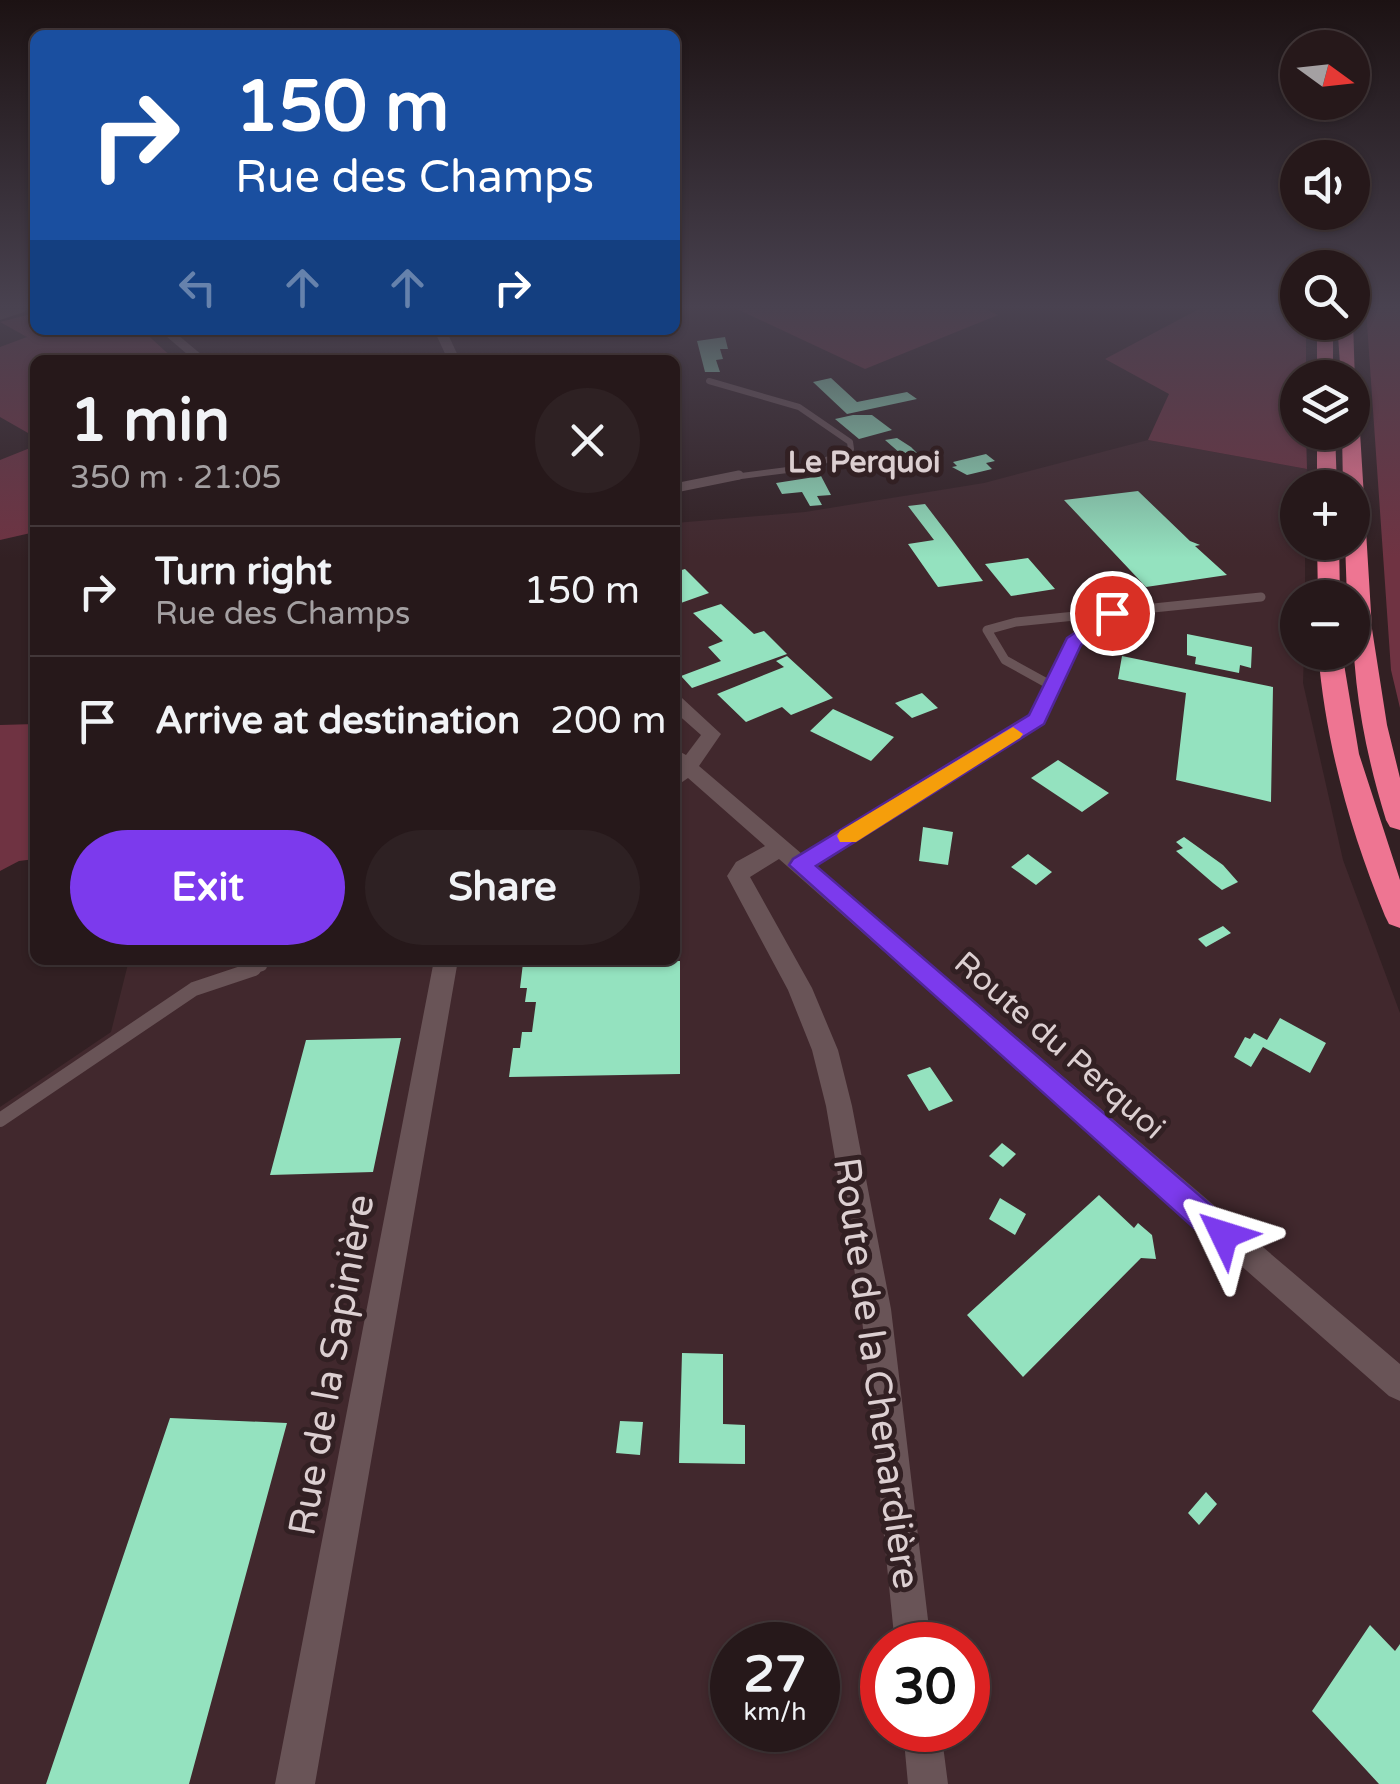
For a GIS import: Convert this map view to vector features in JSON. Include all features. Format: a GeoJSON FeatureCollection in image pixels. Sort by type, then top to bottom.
{"type":"FeatureCollection","features":[{"type":"Feature","properties":{"kind":"highway"},"geometry":{"type":"LineString","coordinates":[[1352,450],[1362,664],[1388,788],[1400,820]]}},
{"type":"Feature","properties":{"kind":"highway"},"geometry":{"type":"LineString","coordinates":[[1332,670],[1349,775],[1380,870],[1400,916]]}},
{"type":"Feature","properties":{"kind":"street"},"geometry":{"type":"LineString","coordinates":[[790,856],[1037,719],[1073,642],[1112,613]]}},
{"type":"Feature","properties":{"kind":"street"},"geometry":{"type":"LineString","coordinates":[[680,706],[711,734],[706,747],[680,766]]}},
{"type":"Feature","properties":{"kind":"street","name":"Route du Perquoi"},"geometry":{"type":"LineString","coordinates":[[680,769],[790,856],[1400,1385]]}},
{"type":"Feature","properties":{"kind":"street","name":"Route de la Chenardière"},"geometry":{"type":"LineString","coordinates":[[790,856],[744,868],[738,876],[800,988],[826,1050],[839,1106],[876,1309],[910,1622]]}},
{"type":"Feature","properties":{"kind":"street","name":"Rue de la Sapinière"},"geometry":{"type":"LineString","coordinates":[[295,1784],[445,965]]}},
{"type":"Feature","properties":{"kind":"street"},"geometry":{"type":"LineString","coordinates":[[924,1752],[928,1784]]}},
{"type":"Feature","properties":{"kind":"lane"},"geometry":{"type":"LineString","coordinates":[[680,487],[757,472],[811,467],[850,449],[850,442],[824,420],[783,400],[734,392]]}},
{"type":"Feature","properties":{"kind":"lane"},"geometry":{"type":"LineString","coordinates":[[1052,686],[1005,660],[987,630],[1016,622],[1260,597]]}},
{"type":"Feature","properties":{"kind":"lane"},"geometry":{"type":"LineString","coordinates":[[0,1120],[194,989],[262,966]]}},
{"type":"Feature","properties":{"kind":"shaded area"},"geometry":{"type":"Polygon","coordinates":[[[0,392],[30,392],[30,434],[0,417],[0,392]]]}},
{"type":"Feature","properties":{"kind":"shaded area"},"geometry":{"type":"Polygon","coordinates":[[[1166,392],[1280,392],[1280,450],[1306,450],[1307,469],[1148,440],[1169,394],[1166,392]]]}},
{"type":"Feature","properties":{"kind":"shaded area"},"geometry":{"type":"Polygon","coordinates":[[[1372,392],[1400,392],[1400,708],[1391,670],[1372,392]]]}},
{"type":"Feature","properties":{"kind":"shaded area"},"geometry":{"type":"Polygon","coordinates":[[[1148,440],[1307,469],[1280,470],[1280,560],[1305,560],[1305,580],[1280,580],[1280,670],[1303,670],[1303,683],[1343,860],[1400,1013],[1400,1784],[0,1784],[0,1107],[111,1032],[128,965],[680,965],[680,523],[805,512],[984,483],[1148,440]]]}},
{"type":"Feature","properties":{"kind":"shaded area"},"geometry":{"type":"Polygon","coordinates":[[[30,448],[30,533],[0,540],[0,460],[30,448]]]}},
{"type":"Feature","properties":{"kind":"shaded area"},"geometry":{"type":"Polygon","coordinates":[[[30,724],[30,860],[0,871],[0,725],[30,724]]]}},
{"type":"Feature","properties":{"kind":"building"},"geometry":{"type":"Polygon","coordinates":[[[824,392],[846,392],[857,402],[906,392],[917,399],[847,414],[824,392]]]}},
{"type":"Feature","properties":{"kind":"building"},"geometry":{"type":"Polygon","coordinates":[[[872,415],[892,430],[859,439],[835,419],[872,415]]]}},
{"type":"Feature","properties":{"kind":"building"},"geometry":{"type":"Polygon","coordinates":[[[897,438],[925,461],[908,460],[885,440],[897,438]]]}},
{"type":"Feature","properties":{"kind":"building"},"geometry":{"type":"Polygon","coordinates":[[[986,454],[995,461],[986,463],[992,469],[967,475],[952,467],[957,466],[953,462],[986,454]]]}},
{"type":"Feature","properties":{"kind":"building"},"geometry":{"type":"Polygon","coordinates":[[[821,476],[831,495],[817,496],[822,505],[810,506],[802,492],[782,494],[776,483],[821,476]]]}},
{"type":"Feature","properties":{"kind":"building"},"geometry":{"type":"Polygon","coordinates":[[[1138,491],[1190,541],[1200,545],[1195,546],[1227,575],[1146,587],[1064,500],[1138,491]]]}},
{"type":"Feature","properties":{"kind":"building"},"geometry":{"type":"Polygon","coordinates":[[[925,504],[983,581],[938,587],[908,544],[934,540],[908,506],[925,504]]]}},
{"type":"Feature","properties":{"kind":"building"},"geometry":{"type":"Polygon","coordinates":[[[1028,558],[1055,589],[1011,596],[985,564],[1028,558]]]}},
{"type":"Feature","properties":{"kind":"building"},"geometry":{"type":"Polygon","coordinates":[[[685,569],[709,593],[680,603],[680,570],[685,569]]]}},
{"type":"Feature","properties":{"kind":"building"},"geometry":{"type":"Polygon","coordinates":[[[721,604],[754,634],[764,631],[787,654],[692,688],[681,676],[721,661],[708,647],[723,641],[693,613],[721,604]]]}},
{"type":"Feature","properties":{"kind":"building"},"geometry":{"type":"Polygon","coordinates":[[[1187,634],[1252,647],[1251,668],[1240,665],[1239,673],[1195,664],[1196,657],[1187,655],[1187,634]]]}},
{"type":"Feature","properties":{"kind":"building"},"geometry":{"type":"Polygon","coordinates":[[[787,656],[833,698],[791,715],[782,707],[746,722],[717,694],[784,667],[776,661],[787,656]]]}},
{"type":"Feature","properties":{"kind":"building"},"geometry":{"type":"Polygon","coordinates":[[[1122,656],[1273,687],[1271,802],[1176,780],[1186,693],[1118,679],[1122,656]]]}},
{"type":"Feature","properties":{"kind":"building"},"geometry":{"type":"Polygon","coordinates":[[[922,693],[938,708],[912,718],[895,703],[922,693]]]}},
{"type":"Feature","properties":{"kind":"building"},"geometry":{"type":"Polygon","coordinates":[[[833,709],[894,737],[871,761],[810,731],[833,709]]]}},
{"type":"Feature","properties":{"kind":"building"},"geometry":{"type":"Polygon","coordinates":[[[1058,760],[1109,793],[1082,812],[1031,778],[1058,760]]]}},
{"type":"Feature","properties":{"kind":"building"},"geometry":{"type":"Polygon","coordinates":[[[923,827],[953,832],[948,865],[919,861],[923,827]]]}},
{"type":"Feature","properties":{"kind":"building"},"geometry":{"type":"Polygon","coordinates":[[[1184,837],[1223,865],[1238,882],[1222,890],[1213,883],[1176,851],[1183,848],[1176,842],[1184,837]]]}},
{"type":"Feature","properties":{"kind":"building"},"geometry":{"type":"Polygon","coordinates":[[[1028,854],[1052,872],[1036,885],[1011,867],[1028,854]]]}},
{"type":"Feature","properties":{"kind":"building"},"geometry":{"type":"Polygon","coordinates":[[[1223,926],[1231,933],[1206,947],[1198,939],[1223,926]]]}},
{"type":"Feature","properties":{"kind":"building"},"geometry":{"type":"Polygon","coordinates":[[[523,965],[680,965],[680,1074],[509,1077],[513,1048],[520,1048],[522,1032],[532,1032],[536,1002],[525,1002],[527,988],[520,988],[523,965]]]}},
{"type":"Feature","properties":{"kind":"building"},"geometry":{"type":"Polygon","coordinates":[[[1280,1018],[1326,1043],[1310,1073],[1263,1047],[1251,1067],[1234,1057],[1245,1037],[1250,1039],[1254,1033],[1267,1040],[1280,1018]]]}},
{"type":"Feature","properties":{"kind":"building"},"geometry":{"type":"Polygon","coordinates":[[[401,1038],[373,1172],[270,1175],[306,1040],[401,1038]]]}},
{"type":"Feature","properties":{"kind":"building"},"geometry":{"type":"Polygon","coordinates":[[[930,1067],[953,1101],[929,1111],[907,1075],[930,1067]]]}},
{"type":"Feature","properties":{"kind":"building"},"geometry":{"type":"Polygon","coordinates":[[[1002,1143],[1016,1154],[1003,1167],[989,1156],[1002,1143]]]}},
{"type":"Feature","properties":{"kind":"building"},"geometry":{"type":"Polygon","coordinates":[[[1099,1195],[1134,1228],[1138,1223],[1152,1235],[1156,1259],[1141,1258],[1023,1377],[967,1315],[1099,1195]]]}},
{"type":"Feature","properties":{"kind":"building"},"geometry":{"type":"Polygon","coordinates":[[[1000,1198],[1026,1214],[1015,1235],[989,1219],[1000,1198]]]}},
{"type":"Feature","properties":{"kind":"building"},"geometry":{"type":"Polygon","coordinates":[[[682,1353],[723,1354],[723,1424],[745,1425],[745,1464],[679,1463],[682,1353]]]}},
{"type":"Feature","properties":{"kind":"building"},"geometry":{"type":"Polygon","coordinates":[[[170,1418],[287,1423],[189,1784],[46,1784],[170,1418]]]}},
{"type":"Feature","properties":{"kind":"building"},"geometry":{"type":"Polygon","coordinates":[[[620,1421],[643,1422],[640,1455],[616,1453],[620,1421]]]}},
{"type":"Feature","properties":{"kind":"building"},"geometry":{"type":"Polygon","coordinates":[[[1206,1492],[1217,1504],[1199,1525],[1188,1513],[1206,1492]]]}},
{"type":"Feature","properties":{"kind":"building"},"geometry":{"type":"Polygon","coordinates":[[[1370,1625],[1395,1651],[1400,1644],[1400,1784],[1379,1784],[1312,1711],[1370,1625]]]}},
{"type":"Feature","properties":{"kind":"slow traffic"},"geometry":{"type":"LineString","coordinates":[[848,836],[1013,734]]}},
{"type":"Feature","properties":{"kind":"district","name":"Le Perquoi"},"geometry":{"type":"Point","coordinates":[864,462]}},
{"type":"Feature","properties":{"kind":"route"},"geometry":{"type":"LineString","coordinates":[[1112,613],[1073,642],[1037,719],[800,865],[1224,1235]]}}]}
